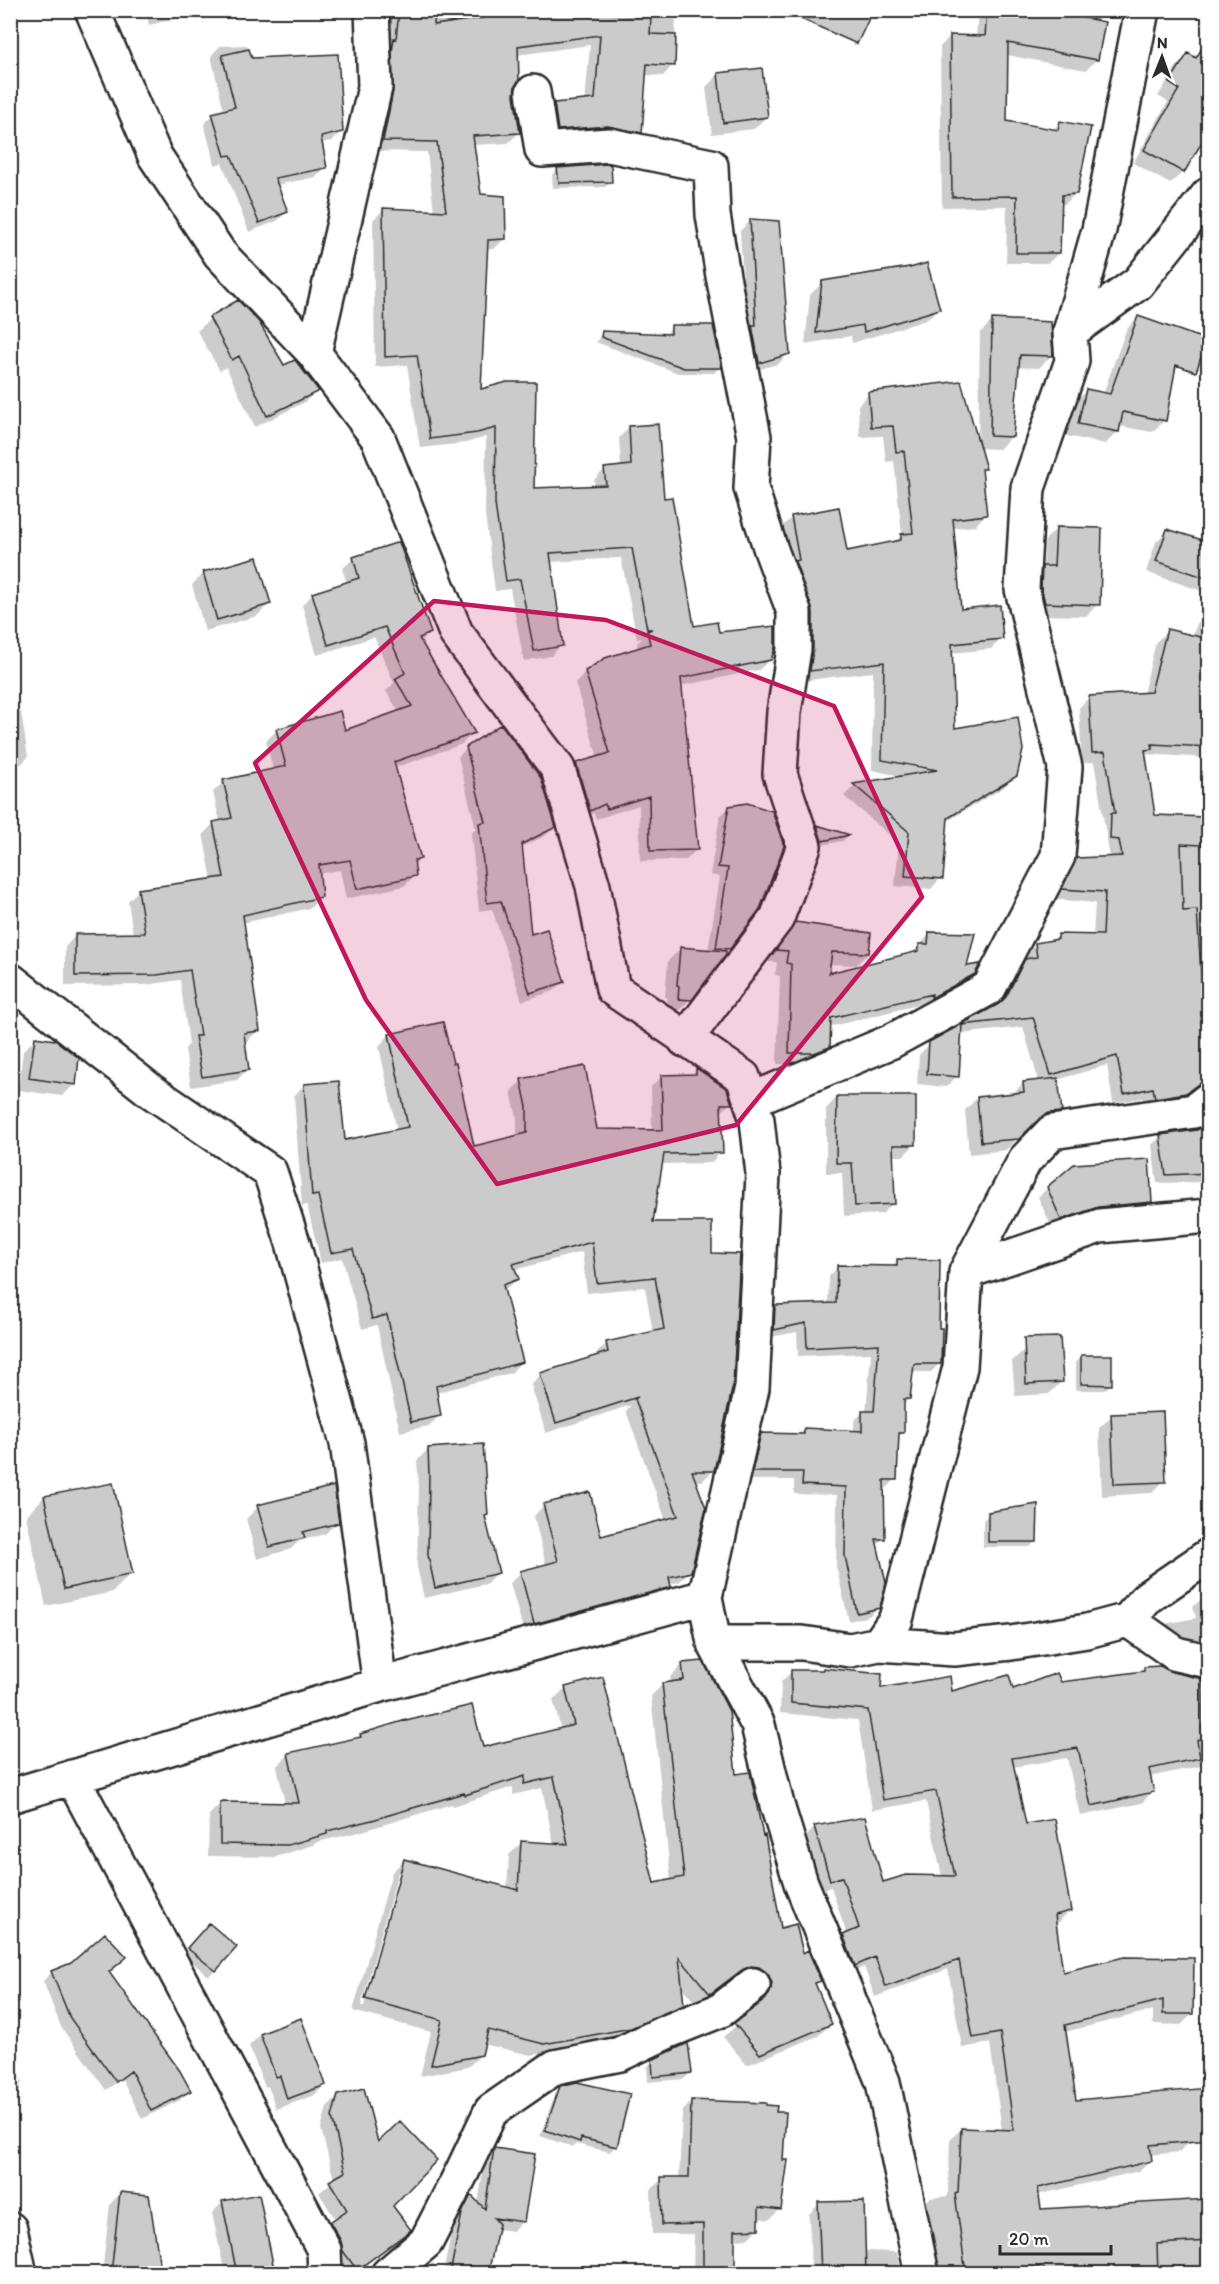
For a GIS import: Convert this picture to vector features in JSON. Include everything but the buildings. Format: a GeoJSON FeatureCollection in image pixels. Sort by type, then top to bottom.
{"type":"FeatureCollection","features":[{"type":"Feature","properties":{"kind":"street"},"geometry":{"type":"LineString","coordinates":[[92,10],[155,156],[220,254],[314,353],[378,438],[456,633],[499,694],[558,769],[593,886],[613,989],[685,1040],[743,1077],[757,1120],[763,1174],[752,1389],[705,1598],[714,1643],[758,1725],[777,1805],[801,1883],[883,2082],[922,2274]]}},
{"type":"Feature","properties":{"kind":"street"},"geometry":{"type":"LineString","coordinates":[[314,353],[375,87],[372,10]]}},
{"type":"Feature","properties":{"kind":"street"},"geometry":{"type":"LineString","coordinates":[[751,1100],[890,1042],[989,988],[1058,856],[1065,767],[1022,589],[1028,489],[1072,361],[1070,332],[1099,230],[1142,10]]}},
{"type":"Feature","properties":{"kind":"street"},"geometry":{"type":"LineString","coordinates":[[533,92],[543,150],[609,145],[711,166],[713,215],[736,351],[754,437],[751,488],[794,612],[794,649],[784,712],[780,774],[804,846],[777,918],[685,1040]]}},
{"type":"Feature","properties":{"kind":"street"},"geometry":{"type":"LineString","coordinates":[[1070,332],[1138,282],[1209,195]]}},
{"type":"Feature","properties":{"kind":"street"},"geometry":{"type":"LineString","coordinates":[[10,980],[151,1091],[270,1172],[293,1243],[347,1443],[380,1685]]}},
{"type":"Feature","properties":{"kind":"street"},"geometry":{"type":"LineString","coordinates":[[879,1644],[896,1619],[960,1367],[966,1272],[1025,1160],[1052,1132],[1194,1112],[1209,1100]]}},
{"type":"Feature","properties":{"kind":"street"},"geometry":{"type":"LineString","coordinates":[[966,1272],[1100,1226],[1209,1216]]}},
{"type":"Feature","properties":{"kind":"street"},"geometry":{"type":"LineString","coordinates":[[714,1643],[802,1643],[850,1650],[879,1644],[954,1648],[1011,1643],[1087,1631],[1128,1620],[1148,1597],[1209,1556]]}},
{"type":"Feature","properties":{"kind":"street"},"geometry":{"type":"LineString","coordinates":[[10,1796],[380,1685],[705,1598]]}},
{"type":"Feature","properties":{"kind":"street"},"geometry":{"type":"LineString","coordinates":[[1128,1620],[1176,1654],[1209,1661]]}},
{"type":"Feature","properties":{"kind":"street"},"geometry":{"type":"LineString","coordinates":[[72,1777],[324,2250],[326,2274]]}},
{"type":"Feature","properties":{"kind":"street"},"geometry":{"type":"LineString","coordinates":[[388,2274],[426,2241],[491,2111],[555,2067],[620,2054],[721,2010],[753,1985]]}},
{"type":"Feature","properties":{"kind":"street"},"geometry":{"type":"LineString","coordinates":[[10,2229],[20,2274]]}},
{"type":"Feature","properties":{"kind":"highlighted area"},"geometry":{"type":"Polygon","coordinates":[[[434,601],[606,620],[834,706],[922,897],[736,1125],[497,1184],[366,1000],[255,763],[434,601]]]}}]}
